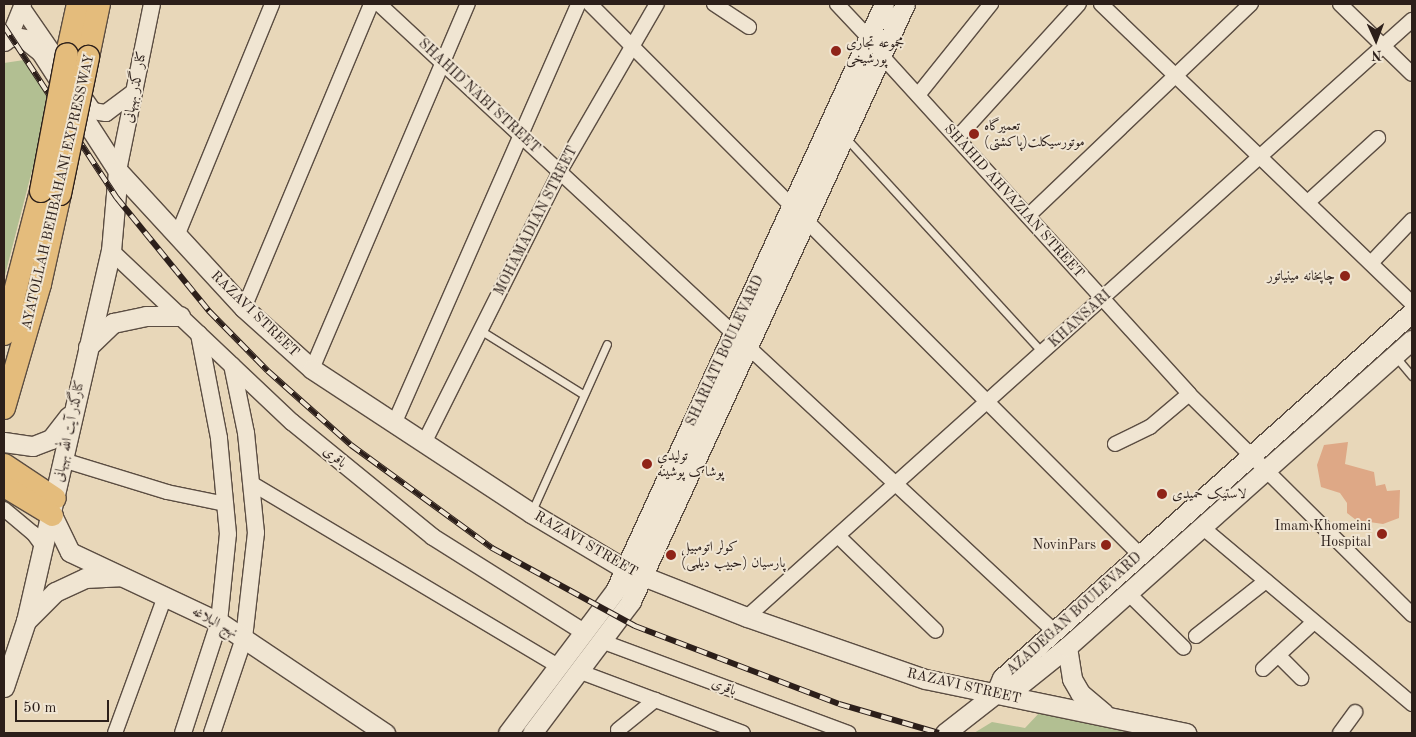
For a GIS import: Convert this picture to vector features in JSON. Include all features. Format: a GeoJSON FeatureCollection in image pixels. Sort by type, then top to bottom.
{"type":"FeatureCollection","features":[{"type":"Feature","properties":{"kind":"highway","name":"AYATOLLAH BEHBAHANI EXPRESSWAY"},"geometry":{"type":"LineString","coordinates":[[78,4],[78,56]]}},
{"type":"Feature","properties":{"kind":"highway","name":"AYATOLLAH BEHBAHANI EXPRESSWAY"},"geometry":{"type":"LineString","coordinates":[[7,399],[40,284],[50,192],[78,56],[99,4]]}},
{"type":"Feature","properties":{"kind":"highway","name":"AYATOLLAH BEHBAHANI EXPRESSWAY"},"geometry":{"type":"LineString","coordinates":[[4,334],[50,192]]}},
{"type":"Feature","properties":{"kind":"main road","name":"SHARIATI BOULEVARD"},"geometry":{"type":"LineString","coordinates":[[532,733],[631,601],[634,572],[734,331],[884,4]]}},
{"type":"Feature","properties":{"kind":"main road","name":"SHARIATI BOULEVARD"},"geometry":{"type":"LineString","coordinates":[[508,733],[615,591],[634,572],[748,346],[905,4]]}},
{"type":"Feature","properties":{"kind":"main road","name":"RAZAVI STREET"},"geometry":{"type":"LineString","coordinates":[[6,37],[25,39],[41,52],[118,171],[244,308],[312,369],[531,514],[634,572],[747,617],[900,671],[995,694],[1105,713],[1186,733]]}},
{"type":"Feature","properties":{"kind":"main road","name":"کنارگذر آیت الله بهبهانی"},"geometry":{"type":"LineString","coordinates":[[4,687],[26,621],[54,507],[73,409],[111,251],[118,171]]}},
{"type":"Feature","properties":{"kind":"main road","name":"AZADEGAN BOULEVARD"},"geometry":{"type":"LineString","coordinates":[[995,694],[1002,678],[1412,312]]}},
{"type":"Feature","properties":{"kind":"main road"},"geometry":{"type":"LineString","coordinates":[[88,347],[113,324],[146,316],[180,316]]}},
{"type":"Feature","properties":{"kind":"main road","name":"AZADEGAN BOULEVARD"},"geometry":{"type":"LineString","coordinates":[[995,694],[1017,687],[1067,647],[1412,340]]}},
{"type":"Feature","properties":{"kind":"main road"},"geometry":{"type":"LineString","coordinates":[[4,442],[33,446],[51,439],[65,426],[73,409]]}},
{"type":"Feature","properties":{"kind":"main road"},"geometry":{"type":"LineString","coordinates":[[4,464],[54,507]]}},
{"type":"Feature","properties":{"kind":"main road"},"geometry":{"type":"LineString","coordinates":[[4,486],[54,507]]}},
{"type":"Feature","properties":{"kind":"main road","name":"نهج البلاغه"},"geometry":{"type":"LineString","coordinates":[[54,507],[70,552],[126,576],[219,622],[385,733]]}},
{"type":"Feature","properties":{"kind":"main road"},"geometry":{"type":"LineString","coordinates":[[4,653],[26,621],[54,592],[85,578],[126,576]]}},
{"type":"Feature","properties":{"kind":"main road"},"geometry":{"type":"LineString","coordinates":[[1067,647],[1072,679],[1086,699],[1105,713]]}},
{"type":"Feature","properties":{"kind":"main road"},"geometry":{"type":"LineString","coordinates":[[945,733],[995,694]]}},
{"type":"Feature","properties":{"kind":"street","name":"کنار گذر بهبهانی"},"geometry":{"type":"LineString","coordinates":[[118,171],[152,4]]}},
{"type":"Feature","properties":{"kind":"street"},"geometry":{"type":"LineString","coordinates":[[177,236],[272,4]]}},
{"type":"Feature","properties":{"kind":"street"},"geometry":{"type":"LineString","coordinates":[[244,308],[371,4]]}},
{"type":"Feature","properties":{"kind":"street","name":"SHAHID NABI STREET"},"geometry":{"type":"LineString","coordinates":[[379,4],[748,346]]}},
{"type":"Feature","properties":{"kind":"street"},"geometry":{"type":"LineString","coordinates":[[312,369],[468,4]]}},
{"type":"Feature","properties":{"kind":"street"},"geometry":{"type":"LineString","coordinates":[[394,424],[578,4]]}},
{"type":"Feature","properties":{"kind":"street"},"geometry":{"type":"LineString","coordinates":[[590,4],[632,49],[792,206],[1140,555]]}},
{"type":"Feature","properties":{"kind":"street","name":"MOHAMADIAN STREET"},"geometry":{"type":"LineString","coordinates":[[424,443],[560,171],[657,4]]}},
{"type":"Feature","properties":{"kind":"street"},"geometry":{"type":"LineString","coordinates":[[714,4],[749,27]]}},
{"type":"Feature","properties":{"kind":"street"},"geometry":{"type":"LineString","coordinates":[[837,4],[869,38]]}},
{"type":"Feature","properties":{"kind":"street"},"geometry":{"type":"LineString","coordinates":[[918,95],[991,4]]}},
{"type":"Feature","properties":{"kind":"street"},"geometry":{"type":"LineString","coordinates":[[958,138],[1078,4]]}},
{"type":"Feature","properties":{"kind":"street"},"geometry":{"type":"LineString","coordinates":[[1101,4],[1412,303]]}},
{"type":"Feature","properties":{"kind":"street"},"geometry":{"type":"LineString","coordinates":[[1028,216],[1251,4]]}},
{"type":"Feature","properties":{"kind":"street"},"geometry":{"type":"LineString","coordinates":[[1340,4],[1412,74]]}},
{"type":"Feature","properties":{"kind":"street"},"geometry":{"type":"LineString","coordinates":[[6,37],[23,6],[93,111],[106,113],[133,93]]}},
{"type":"Feature","properties":{"kind":"street","name":"KHANSARI"},"geometry":{"type":"LineString","coordinates":[[747,617],[1412,20]]}},
{"type":"Feature","properties":{"kind":"street","name":"SHAHID AHVAZIAN STREET"},"geometry":{"type":"LineString","coordinates":[[882,55],[1189,394],[1412,615]]}},
{"type":"Feature","properties":{"kind":"street"},"geometry":{"type":"LineString","coordinates":[[1308,202],[1378,138]]}},
{"type":"Feature","properties":{"kind":"street"},"geometry":{"type":"LineString","coordinates":[[1370,263],[1412,220]]}},
{"type":"Feature","properties":{"kind":"street","name":"باقری"},"geometry":{"type":"LineString","coordinates":[[111,251],[292,422],[433,537],[584,632]]}},
{"type":"Feature","properties":{"kind":"street"},"geometry":{"type":"LineString","coordinates":[[183,733],[219,622],[228,534],[218,438],[199,334]]}},
{"type":"Feature","properties":{"kind":"street"},"geometry":{"type":"LineString","coordinates":[[748,346],[1054,632]]}},
{"type":"Feature","properties":{"kind":"street"},"geometry":{"type":"LineString","coordinates":[[212,733],[244,638],[256,534],[246,434],[232,365]]}},
{"type":"Feature","properties":{"kind":"street"},"geometry":{"type":"LineString","coordinates":[[1115,444],[1150,427],[1189,394]]}},
{"type":"Feature","properties":{"kind":"street"},"geometry":{"type":"LineString","coordinates":[[63,460],[168,492],[225,504]]}},
{"type":"Feature","properties":{"kind":"street"},"geometry":{"type":"LineString","coordinates":[[251,483],[558,666]]}},
{"type":"Feature","properties":{"kind":"street"},"geometry":{"type":"LineString","coordinates":[[4,509],[33,532],[43,547]]}},
{"type":"Feature","properties":{"kind":"street"},"geometry":{"type":"LineString","coordinates":[[1202,527],[1412,704]]}},
{"type":"Feature","properties":{"kind":"street"},"geometry":{"type":"LineString","coordinates":[[838,536],[936,631]]}},
{"type":"Feature","properties":{"kind":"street"},"geometry":{"type":"LineString","coordinates":[[1196,636],[1266,581]]}},
{"type":"Feature","properties":{"kind":"street"},"geometry":{"type":"LineString","coordinates":[[1128,593],[1184,648]]}},
{"type":"Feature","properties":{"kind":"street"},"geometry":{"type":"LineString","coordinates":[[115,733],[165,596]]}},
{"type":"Feature","properties":{"kind":"street"},"geometry":{"type":"LineString","coordinates":[[1262,669],[1314,622]]}},
{"type":"Feature","properties":{"kind":"street","name":"باقری"},"geometry":{"type":"LineString","coordinates":[[601,641],[848,733]]}},
{"type":"Feature","properties":{"kind":"street"},"geometry":{"type":"LineString","coordinates":[[1278,655],[1301,678]]}},
{"type":"Feature","properties":{"kind":"street"},"geometry":{"type":"LineString","coordinates":[[578,671],[655,700],[717,729],[743,733]]}},
{"type":"Feature","properties":{"kind":"street"},"geometry":{"type":"LineString","coordinates":[[618,730],[655,700]]}},
{"type":"Feature","properties":{"kind":"street"},"geometry":{"type":"LineString","coordinates":[[1340,733],[1355,712]]}},
{"type":"Feature","properties":{"kind":"lane"},"geometry":{"type":"LineString","coordinates":[[844,136],[1042,352]]}},
{"type":"Feature","properties":{"kind":"lane"},"geometry":{"type":"LineString","coordinates":[[480,330],[582,394]]}},
{"type":"Feature","properties":{"kind":"lane"},"geometry":{"type":"LineString","coordinates":[[531,514],[582,394],[607,344]]}},
{"type":"Feature","properties":{"kind":"lane"},"geometry":{"type":"LineString","coordinates":[[1394,356],[1412,376]]}},
{"type":"Feature","properties":{"kind":"green space"},"geometry":{"type":"Polygon","coordinates":[[[24,60],[50,101],[4,279],[4,63],[24,60]]]}},
{"type":"Feature","properties":{"kind":"green space"},"geometry":{"type":"Polygon","coordinates":[[[1041,711],[1129,733],[974,733],[992,722],[1025,728],[1041,711]]]}},
{"type":"Feature","properties":{"kind":"building"},"geometry":{"type":"Polygon","coordinates":[[[1348,442],[1345,464],[1374,472],[1376,486],[1385,484],[1387,491],[1400,490],[1399,518],[1383,524],[1356,520],[1347,513],[1347,503],[1340,493],[1321,487],[1317,465],[1324,445],[1348,442]]]}},
{"type":"Feature","properties":{"kind":"railway"},"geometry":{"type":"LineString","coordinates":[[4,26],[117,198],[209,311],[268,371],[351,445],[492,548],[635,626],[839,704],[939,733]]}},
{"type":"Feature","properties":{"kind":"place","name":"مجموعه تجاری پورشیخی"},"geometry":{"type":"Point","coordinates":[836,51]}},
{"type":"Feature","properties":{"kind":"place","name":"تعمیرگاه موتورسیکلت(پاکشتی)"},"geometry":{"type":"Point","coordinates":[974,134]}},
{"type":"Feature","properties":{"kind":"place","name":"چاپخانه مینیاتور"},"geometry":{"type":"Point","coordinates":[1345,276]}},
{"type":"Feature","properties":{"kind":"place","name":"تولیدی پوشاک پوشینه"},"geometry":{"type":"Point","coordinates":[647,464]}},
{"type":"Feature","properties":{"kind":"place","name":"لاستیک حمیدی"},"geometry":{"type":"Point","coordinates":[1162,494]}},
{"type":"Feature","properties":{"kind":"place","name":"Imam Khomeini Hospital"},"geometry":{"type":"Point","coordinates":[1382,534]}},
{"type":"Feature","properties":{"kind":"place","name":"NovinPars"},"geometry":{"type":"Point","coordinates":[1106,545]}},
{"type":"Feature","properties":{"kind":"place","name":"کولر اتومبیل پارسیان (حبیب دیلمی)"},"geometry":{"type":"Point","coordinates":[671,555]}}]}
